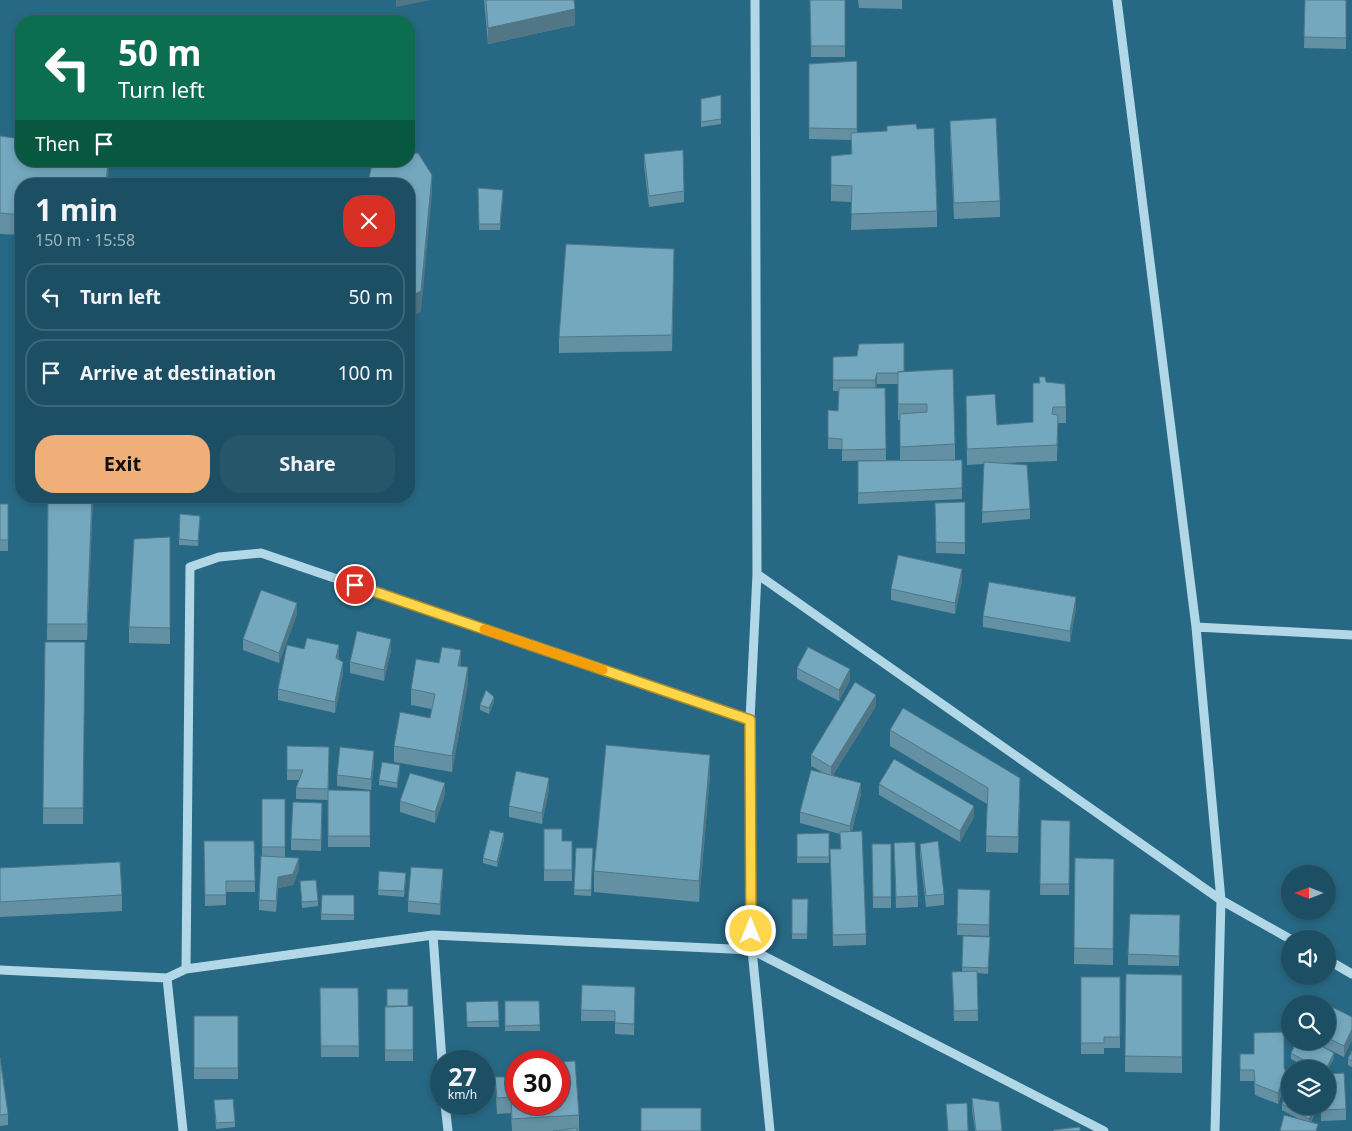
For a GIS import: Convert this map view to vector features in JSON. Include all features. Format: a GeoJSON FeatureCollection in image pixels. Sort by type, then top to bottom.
{"type":"FeatureCollection","features":[{"type":"Feature","properties":{"kind":"street"},"geometry":{"type":"LineString","coordinates":[[755,0],[758,574],[750,720],[752,950],[770,1131]]}},
{"type":"Feature","properties":{"kind":"street"},"geometry":{"type":"LineString","coordinates":[[1117,0],[1196,627],[1221,900],[1215,1131]]}},
{"type":"Feature","properties":{"kind":"street"},"geometry":{"type":"LineString","coordinates":[[186,969],[190,567],[218,557],[261,553],[750,720]]}},
{"type":"Feature","properties":{"kind":"street"},"geometry":{"type":"LineString","coordinates":[[758,574],[1221,900],[1281,934]]}},
{"type":"Feature","properties":{"kind":"street"},"geometry":{"type":"LineString","coordinates":[[1196,627],[1352,635]]}},
{"type":"Feature","properties":{"kind":"street"},"geometry":{"type":"LineString","coordinates":[[433,935],[441,1050]]}},
{"type":"Feature","properties":{"kind":"street"},"geometry":{"type":"LineString","coordinates":[[0,970],[167,978],[186,969],[433,935],[752,950],[1104,1131]]}},
{"type":"Feature","properties":{"kind":"street"},"geometry":{"type":"LineString","coordinates":[[1336,965],[1352,974]]}},
{"type":"Feature","properties":{"kind":"street"},"geometry":{"type":"LineString","coordinates":[[167,978],[182,1131]]}},
{"type":"Feature","properties":{"kind":"street"},"geometry":{"type":"LineString","coordinates":[[447,1115],[448,1131]]}},
{"type":"Feature","properties":{"kind":"street"},"geometry":{"type":"LineString","coordinates":[[1086,1121],[1087,1131]]}},
{"type":"Feature","properties":{"kind":"building"},"geometry":{"type":"Polygon","coordinates":[[[486,0],[574,0],[575,9],[488,28],[486,0]]]}},
{"type":"Feature","properties":{"kind":"building"},"geometry":{"type":"Polygon","coordinates":[[[810,0],[845,0],[845,46],[811,46],[810,0]]]}},
{"type":"Feature","properties":{"kind":"building"},"geometry":{"type":"Polygon","coordinates":[[[1305,0],[1346,0],[1346,38],[1304,37],[1305,0]]]}},
{"type":"Feature","properties":{"kind":"building"},"geometry":{"type":"Polygon","coordinates":[[[857,61],[857,129],[809,128],[809,64],[857,61]]]}},
{"type":"Feature","properties":{"kind":"building"},"geometry":{"type":"Polygon","coordinates":[[[721,95],[721,119],[701,122],[701,99],[721,95]]]}},
{"type":"Feature","properties":{"kind":"building"},"geometry":{"type":"Polygon","coordinates":[[[996,118],[1000,201],[954,203],[950,121],[996,118]]]}},
{"type":"Feature","properties":{"kind":"building"},"geometry":{"type":"Polygon","coordinates":[[[916,124],[917,129],[934,128],[937,211],[851,214],[852,186],[831,185],[831,156],[852,154],[851,133],[887,131],[887,126],[916,124]]]}},
{"type":"Feature","properties":{"kind":"building"},"geometry":{"type":"Polygon","coordinates":[[[0,136],[15,138],[15,167],[107,167],[107,178],[15,178],[15,214],[0,213],[0,136]]]}},
{"type":"Feature","properties":{"kind":"building"},"geometry":{"type":"Polygon","coordinates":[[[683,150],[684,191],[649,196],[644,154],[683,150]]]}},
{"type":"Feature","properties":{"kind":"building"},"geometry":{"type":"Polygon","coordinates":[[[415,153],[418,153],[432,175],[421,291],[415,294],[415,178],[369,178],[372,167],[415,167],[415,153]]]}},
{"type":"Feature","properties":{"kind":"building"},"geometry":{"type":"Polygon","coordinates":[[[478,188],[503,190],[500,224],[479,224],[478,188]]]}},
{"type":"Feature","properties":{"kind":"building"},"geometry":{"type":"Polygon","coordinates":[[[566,244],[674,249],[672,335],[559,337],[566,244]]]}},
{"type":"Feature","properties":{"kind":"building"},"geometry":{"type":"Polygon","coordinates":[[[904,343],[904,371],[898,373],[877,373],[875,380],[833,380],[833,357],[857,356],[859,344],[904,343]]]}},
{"type":"Feature","properties":{"kind":"building"},"geometry":{"type":"Polygon","coordinates":[[[953,369],[955,444],[900,447],[900,414],[927,412],[927,404],[898,404],[898,372],[953,369]]]}},
{"type":"Feature","properties":{"kind":"building"},"geometry":{"type":"Polygon","coordinates":[[[1039,377],[1045,377],[1046,382],[1065,384],[1066,407],[1053,407],[1052,414],[1058,415],[1057,445],[967,449],[966,396],[995,394],[997,425],[1033,422],[1033,383],[1040,383],[1039,377]]]}},
{"type":"Feature","properties":{"kind":"building"},"geometry":{"type":"Polygon","coordinates":[[[839,388],[885,388],[886,449],[842,450],[842,439],[828,438],[828,410],[838,411],[839,388]]]}},
{"type":"Feature","properties":{"kind":"building"},"geometry":{"type":"Polygon","coordinates":[[[962,460],[962,488],[858,493],[858,461],[962,460]]]}},
{"type":"Feature","properties":{"kind":"building"},"geometry":{"type":"Polygon","coordinates":[[[984,462],[1027,465],[1030,509],[982,512],[984,462]]]}},
{"type":"Feature","properties":{"kind":"building"},"geometry":{"type":"Polygon","coordinates":[[[965,502],[965,543],[936,542],[935,503],[965,502]]]}},
{"type":"Feature","properties":{"kind":"building"},"geometry":{"type":"Polygon","coordinates":[[[48,503],[92,503],[87,624],[47,624],[48,503]]]}},
{"type":"Feature","properties":{"kind":"building"},"geometry":{"type":"Polygon","coordinates":[[[0,504],[8,504],[8,540],[0,540],[0,504]]]}},
{"type":"Feature","properties":{"kind":"building"},"geometry":{"type":"Polygon","coordinates":[[[180,514],[200,516],[198,541],[179,539],[180,514]]]}},
{"type":"Feature","properties":{"kind":"building"},"geometry":{"type":"Polygon","coordinates":[[[170,537],[170,628],[129,627],[134,539],[170,537]]]}},
{"type":"Feature","properties":{"kind":"building"},"geometry":{"type":"Polygon","coordinates":[[[898,555],[962,569],[955,603],[891,589],[898,555]]]}},
{"type":"Feature","properties":{"kind":"building"},"geometry":{"type":"Polygon","coordinates":[[[989,582],[1076,597],[1070,631],[983,616],[989,582]]]}},
{"type":"Feature","properties":{"kind":"building"},"geometry":{"type":"Polygon","coordinates":[[[261,590],[297,603],[279,653],[243,639],[261,590]]]}},
{"type":"Feature","properties":{"kind":"building"},"geometry":{"type":"Polygon","coordinates":[[[357,631],[391,639],[384,670],[350,662],[357,631]]]}},
{"type":"Feature","properties":{"kind":"building"},"geometry":{"type":"Polygon","coordinates":[[[307,638],[339,645],[336,658],[343,662],[335,702],[278,689],[287,645],[304,649],[307,638]]]}},
{"type":"Feature","properties":{"kind":"building"},"geometry":{"type":"Polygon","coordinates":[[[45,642],[85,642],[83,808],[43,808],[45,642]]]}},
{"type":"Feature","properties":{"kind":"building"},"geometry":{"type":"Polygon","coordinates":[[[442,647],[461,650],[458,666],[468,667],[452,756],[394,746],[400,712],[430,718],[435,694],[411,689],[416,659],[439,663],[442,647]]]}},
{"type":"Feature","properties":{"kind":"building"},"geometry":{"type":"Polygon","coordinates":[[[808,647],[850,669],[839,690],[797,668],[808,647]]]}},
{"type":"Feature","properties":{"kind":"building"},"geometry":{"type":"Polygon","coordinates":[[[855,682],[876,695],[831,767],[811,755],[855,682]]]}},
{"type":"Feature","properties":{"kind":"building"},"geometry":{"type":"Polygon","coordinates":[[[486,690],[494,697],[489,708],[480,705],[486,690]]]}},
{"type":"Feature","properties":{"kind":"building"},"geometry":{"type":"Polygon","coordinates":[[[903,708],[1020,778],[1018,837],[986,836],[988,788],[890,730],[903,708]]]}},
{"type":"Feature","properties":{"kind":"building"},"geometry":{"type":"Polygon","coordinates":[[[606,745],[710,755],[699,881],[594,871],[606,745]]]}},
{"type":"Feature","properties":{"kind":"building"},"geometry":{"type":"Polygon","coordinates":[[[287,746],[329,747],[328,789],[296,788],[303,770],[287,770],[287,746]]]}},
{"type":"Feature","properties":{"kind":"building"},"geometry":{"type":"Polygon","coordinates":[[[340,747],[374,751],[371,779],[337,775],[340,747]]]}},
{"type":"Feature","properties":{"kind":"building"},"geometry":{"type":"Polygon","coordinates":[[[894,759],[974,806],[960,831],[879,784],[894,759]]]}},
{"type":"Feature","properties":{"kind":"building"},"geometry":{"type":"Polygon","coordinates":[[[382,762],[400,765],[397,783],[379,780],[382,762]]]}},
{"type":"Feature","properties":{"kind":"building"},"geometry":{"type":"Polygon","coordinates":[[[811,770],[861,783],[850,826],[800,812],[811,770]]]}},
{"type":"Feature","properties":{"kind":"building"},"geometry":{"type":"Polygon","coordinates":[[[516,771],[549,778],[542,813],[509,806],[516,771]]]}},
{"type":"Feature","properties":{"kind":"building"},"geometry":{"type":"Polygon","coordinates":[[[410,773],[445,783],[435,812],[400,801],[410,773]]]}},
{"type":"Feature","properties":{"kind":"building"},"geometry":{"type":"Polygon","coordinates":[[[328,790],[370,791],[370,836],[328,836],[328,790]]]}},
{"type":"Feature","properties":{"kind":"building"},"geometry":{"type":"Polygon","coordinates":[[[262,799],[285,799],[285,847],[262,847],[262,799]]]}},
{"type":"Feature","properties":{"kind":"building"},"geometry":{"type":"Polygon","coordinates":[[[293,802],[322,803],[321,840],[291,839],[293,802]]]}},
{"type":"Feature","properties":{"kind":"building"},"geometry":{"type":"Polygon","coordinates":[[[1041,820],[1070,821],[1069,884],[1040,884],[1041,820]]]}},
{"type":"Feature","properties":{"kind":"building"},"geometry":{"type":"Polygon","coordinates":[[[544,829],[562,829],[562,841],[572,841],[572,870],[544,870],[544,829]]]}},
{"type":"Feature","properties":{"kind":"building"},"geometry":{"type":"Polygon","coordinates":[[[490,830],[504,833],[497,862],[483,858],[490,830]]]}},
{"type":"Feature","properties":{"kind":"building"},"geometry":{"type":"Polygon","coordinates":[[[862,831],[866,934],[833,935],[830,849],[841,849],[840,832],[862,831]]]}},
{"type":"Feature","properties":{"kind":"building"},"geometry":{"type":"Polygon","coordinates":[[[829,833],[829,857],[797,857],[797,834],[829,833]]]}},
{"type":"Feature","properties":{"kind":"building"},"geometry":{"type":"Polygon","coordinates":[[[204,841],[254,841],[255,881],[226,881],[226,895],[205,895],[204,841]]]}},
{"type":"Feature","properties":{"kind":"building"},"geometry":{"type":"Polygon","coordinates":[[[938,841],[944,894],[926,896],[920,844],[938,841]]]}},
{"type":"Feature","properties":{"kind":"building"},"geometry":{"type":"Polygon","coordinates":[[[915,842],[918,896],[896,897],[894,843],[915,842]]]}},
{"type":"Feature","properties":{"kind":"building"},"geometry":{"type":"Polygon","coordinates":[[[872,844],[891,844],[891,897],[873,897],[872,844]]]}},
{"type":"Feature","properties":{"kind":"building"},"geometry":{"type":"Polygon","coordinates":[[[576,848],[593,848],[591,890],[574,890],[576,848]]]}},
{"type":"Feature","properties":{"kind":"building"},"geometry":{"type":"Polygon","coordinates":[[[261,856],[299,858],[293,874],[278,877],[276,901],[259,900],[261,856]]]}},
{"type":"Feature","properties":{"kind":"building"},"geometry":{"type":"Polygon","coordinates":[[[1075,858],[1114,859],[1113,949],[1074,948],[1075,858]]]}},
{"type":"Feature","properties":{"kind":"building"},"geometry":{"type":"Polygon","coordinates":[[[120,862],[122,895],[0,902],[0,868],[120,862]]]}},
{"type":"Feature","properties":{"kind":"building"},"geometry":{"type":"Polygon","coordinates":[[[411,867],[443,869],[440,904],[408,901],[411,867]]]}},
{"type":"Feature","properties":{"kind":"building"},"geometry":{"type":"Polygon","coordinates":[[[379,871],[406,873],[404,891],[378,890],[379,871]]]}},
{"type":"Feature","properties":{"kind":"building"},"geometry":{"type":"Polygon","coordinates":[[[316,880],[318,901],[302,902],[300,881],[316,880]]]}},
{"type":"Feature","properties":{"kind":"building"},"geometry":{"type":"Polygon","coordinates":[[[958,889],[990,890],[989,925],[957,924],[958,889]]]}},
{"type":"Feature","properties":{"kind":"building"},"geometry":{"type":"Polygon","coordinates":[[[322,895],[354,895],[354,915],[321,914],[322,895]]]}},
{"type":"Feature","properties":{"kind":"building"},"geometry":{"type":"Polygon","coordinates":[[[792,899],[808,899],[807,934],[792,934],[792,899]]]}},
{"type":"Feature","properties":{"kind":"building"},"geometry":{"type":"Polygon","coordinates":[[[1130,914],[1180,915],[1179,956],[1128,954],[1130,914]]]}},
{"type":"Feature","properties":{"kind":"building"},"geometry":{"type":"Polygon","coordinates":[[[963,936],[990,937],[988,968],[962,967],[963,936]]]}},
{"type":"Feature","properties":{"kind":"building"},"geometry":{"type":"Polygon","coordinates":[[[977,971],[978,1010],[954,1011],[952,972],[977,971]]]}},
{"type":"Feature","properties":{"kind":"building"},"geometry":{"type":"Polygon","coordinates":[[[1126,974],[1182,975],[1182,1057],[1125,1056],[1126,974]]]}},
{"type":"Feature","properties":{"kind":"building"},"geometry":{"type":"Polygon","coordinates":[[[1081,977],[1120,977],[1120,1037],[1104,1037],[1104,1043],[1081,1043],[1081,977]]]}},
{"type":"Feature","properties":{"kind":"building"},"geometry":{"type":"Polygon","coordinates":[[[582,985],[635,987],[634,1024],[615,1023],[615,1011],[581,1010],[582,985]]]}},
{"type":"Feature","properties":{"kind":"building"},"geometry":{"type":"Polygon","coordinates":[[[320,988],[358,988],[359,1046],[321,1046],[320,988]]]}},
{"type":"Feature","properties":{"kind":"building"},"geometry":{"type":"Polygon","coordinates":[[[387,989],[408,989],[408,1006],[387,1006],[387,989]]]}},
{"type":"Feature","properties":{"kind":"building"},"geometry":{"type":"Polygon","coordinates":[[[498,1001],[499,1021],[467,1022],[466,1002],[498,1001]]]}},
{"type":"Feature","properties":{"kind":"building"},"geometry":{"type":"Polygon","coordinates":[[[505,1001],[539,1001],[540,1025],[505,1026],[505,1001]]]}},
{"type":"Feature","properties":{"kind":"building"},"geometry":{"type":"Polygon","coordinates":[[[413,1006],[413,1050],[385,1050],[385,1007],[413,1006]]]}},
{"type":"Feature","properties":{"kind":"building"},"geometry":{"type":"Polygon","coordinates":[[[1336,1009],[1352,1017],[1352,1029],[1344,1046],[1336,1042],[1336,1009]]]}},
{"type":"Feature","properties":{"kind":"building"},"geometry":{"type":"Polygon","coordinates":[[[194,1016],[238,1016],[238,1068],[194,1068],[194,1016]]]}},
{"type":"Feature","properties":{"kind":"building"},"geometry":{"type":"Polygon","coordinates":[[[1281,1032],[1281,1050],[1284,1050],[1284,1060],[1281,1060],[1281,1085],[1278,1093],[1255,1084],[1254,1070],[1240,1070],[1240,1054],[1254,1054],[1254,1033],[1281,1032]]]}},
{"type":"Feature","properties":{"kind":"building"},"geometry":{"type":"Polygon","coordinates":[[[1292,1050],[1328,1050],[1334,1053],[1330,1060],[1304,1060],[1291,1053],[1292,1050]]]}},
{"type":"Feature","properties":{"kind":"building"},"geometry":{"type":"Polygon","coordinates":[[[1352,1051],[1352,1061],[1348,1059],[1352,1051]]]}},
{"type":"Feature","properties":{"kind":"building"},"geometry":{"type":"Polygon","coordinates":[[[0,1058],[8,1114],[0,1115],[0,1058]]]}},
{"type":"Feature","properties":{"kind":"building"},"geometry":{"type":"Polygon","coordinates":[[[570,1061],[575,1061],[579,1115],[512,1119],[512,1115],[570,1115],[570,1061]]]}},
{"type":"Feature","properties":{"kind":"building"},"geometry":{"type":"Polygon","coordinates":[[[1344,1073],[1346,1109],[1336,1109],[1336,1074],[1344,1073]]]}},
{"type":"Feature","properties":{"kind":"building"},"geometry":{"type":"Polygon","coordinates":[[[495,1077],[505,1077],[505,1097],[497,1098],[495,1077]]]}},
{"type":"Feature","properties":{"kind":"building"},"geometry":{"type":"Polygon","coordinates":[[[972,1098],[999,1102],[1002,1131],[976,1131],[972,1098]]]}},
{"type":"Feature","properties":{"kind":"building"},"geometry":{"type":"Polygon","coordinates":[[[233,1099],[235,1122],[216,1123],[214,1100],[233,1099]]]}},
{"type":"Feature","properties":{"kind":"building"},"geometry":{"type":"Polygon","coordinates":[[[967,1103],[968,1131],[948,1131],[946,1104],[967,1103]]]}},
{"type":"Feature","properties":{"kind":"building"},"geometry":{"type":"Polygon","coordinates":[[[641,1108],[701,1108],[701,1131],[641,1131],[641,1108]]]}},
{"type":"Feature","properties":{"kind":"building"},"geometry":{"type":"Polygon","coordinates":[[[1284,1115],[1318,1124],[1316,1131],[1280,1131],[1284,1115]]]}},
{"type":"Feature","properties":{"kind":"building"},"geometry":{"type":"Polygon","coordinates":[[[1302,1115],[1311,1115],[1309,1119],[1302,1115]]]}},
{"type":"Feature","properties":{"kind":"building"},"geometry":{"type":"Polygon","coordinates":[[[1080,1127],[1080,1131],[1053,1130],[1080,1127]]]}},
{"type":"Feature","properties":{"kind":"building"},"geometry":{"type":"Polygon","coordinates":[[[577,1128],[577,1131],[553,1131],[577,1128]]]}},
{"type":"Feature","properties":{"kind":"slow traffic"},"geometry":{"type":"LineString","coordinates":[[484,629],[603,670]]}},
{"type":"Feature","properties":{"kind":"route"},"geometry":{"type":"LineString","coordinates":[[355,585],[750,720],[751,931]]}}]}
